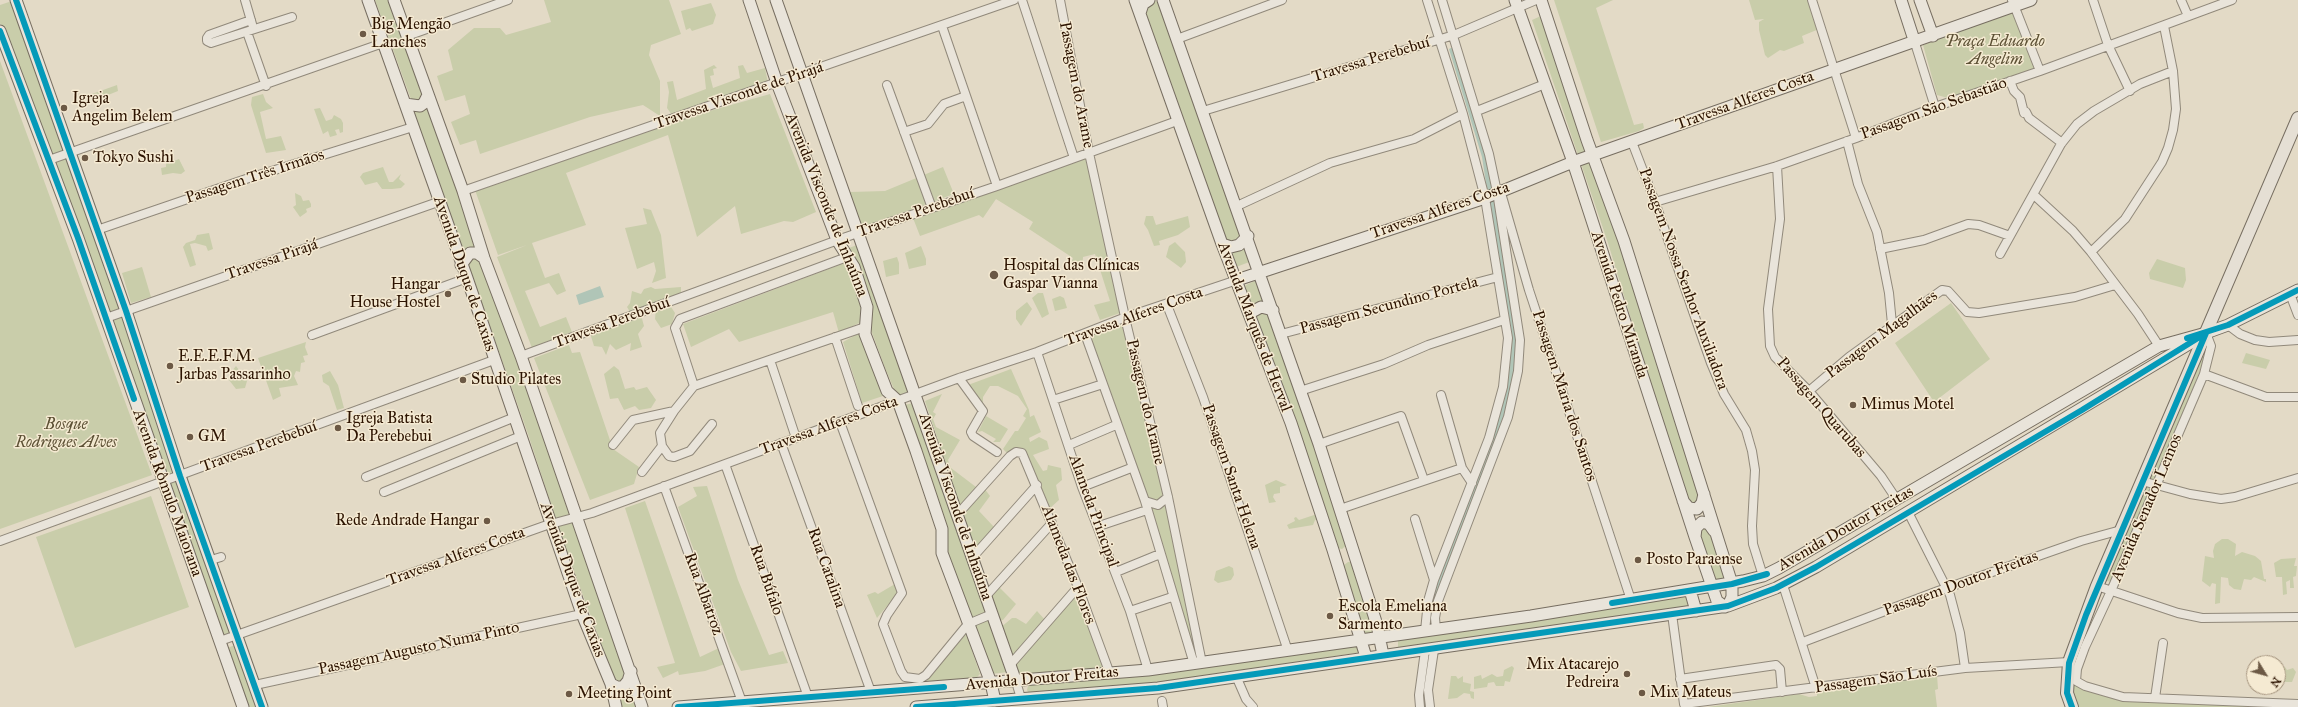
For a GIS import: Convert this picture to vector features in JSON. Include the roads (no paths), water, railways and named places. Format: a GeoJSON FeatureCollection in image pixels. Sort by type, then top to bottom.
{"type":"FeatureCollection","features":[{"type":"Feature","properties":{"kind":"main road","name":"Avenida Rômulo Maiorana"},"geometry":{"type":"LineString","coordinates":[[16,0],[126,311],[180,476],[216,558],[238,635],[262,707]]}},
{"type":"Feature","properties":{"kind":"main road","name":"Avenida Duque de Caxias"},"geometry":{"type":"LineString","coordinates":[[368,0],[438,202],[467,278],[582,614],[611,684],[616,707]]}},
{"type":"Feature","properties":{"kind":"main road","name":"Avenida Duque de Caxias"},"geometry":{"type":"LineString","coordinates":[[394,0],[463,191],[484,258],[521,356],[642,707]]}},
{"type":"Feature","properties":{"kind":"main road","name":"Avenida Visconde de Inhaúma"},"geometry":{"type":"LineString","coordinates":[[749,0],[777,83],[838,240],[854,267],[867,307],[865,334],[887,392],[898,401],[942,529],[942,553],[968,624],[987,684],[988,696],[997,703]]}},
{"type":"Feature","properties":{"kind":"main road","name":"Avenida Visconde de Inhaúma"},"geometry":{"type":"LineString","coordinates":[[776,0],[857,233],[916,394],[1010,665],[1021,681],[1025,698]]}},
{"type":"Feature","properties":{"kind":"main road","name":"Avenida Marquês de Herval"},"geometry":{"type":"LineString","coordinates":[[1135,0],[1222,244],[1250,313],[1291,423],[1340,571],[1366,657]]}},
{"type":"Feature","properties":{"kind":"main road"},"geometry":{"type":"LineString","coordinates":[[1140,14],[1143,4],[1149,0]]}},
{"type":"Feature","properties":{"kind":"main road","name":"Avenida Pedro Miranda"},"geometry":{"type":"LineString","coordinates":[[1516,4],[1573,162],[1717,601],[1727,606],[1732,597],[1732,584],[1714,531],[1704,494],[1624,241],[1593,156],[1541,0]]}},
{"type":"Feature","properties":{"kind":"main road"},"geometry":{"type":"LineString","coordinates":[[1901,0],[1915,43]]}},
{"type":"Feature","properties":{"kind":"main road"},"geometry":{"type":"LineString","coordinates":[[1920,0],[1933,36]]}},
{"type":"Feature","properties":{"kind":"main road","name":"Travessa Alferes Costa"},"geometry":{"type":"LineString","coordinates":[[1237,280],[1485,198],[1573,162],[1834,69],[1915,43],[2013,3],[2031,0]]}},
{"type":"Feature","properties":{"kind":"main road","name":"Avenida Marquês de Herval"},"geometry":{"type":"LineString","coordinates":[[1162,1],[1248,236],[1319,444],[1380,637]]}},
{"type":"Feature","properties":{"kind":"main road","name":"Avenida Rômulo Maiorana"},"geometry":{"type":"LineString","coordinates":[[0,31],[49,160],[106,318],[162,482],[243,707]]}},
{"type":"Feature","properties":{"kind":"main road"},"geometry":{"type":"LineString","coordinates":[[405,104],[420,106],[424,103],[428,95]]}},
{"type":"Feature","properties":{"kind":"main road","name":"Avenida Senador Lemos"},"geometry":{"type":"LineString","coordinates":[[2072,707],[2067,693],[2069,662],[2097,586],[2298,118]]}},
{"type":"Feature","properties":{"kind":"main road"},"geometry":{"type":"LineString","coordinates":[[1222,244],[1231,247],[1239,245],[1248,236]]}},
{"type":"Feature","properties":{"kind":"main road"},"geometry":{"type":"LineString","coordinates":[[461,265],[470,253],[478,253],[484,258]]}},
{"type":"Feature","properties":{"kind":"main road","name":"Avenida Doutor Freitas"},"geometry":{"type":"LineString","coordinates":[[678,707],[987,684],[1148,670],[1425,631],[1732,584],[1763,576],[1897,500],[2159,346],[2206,333],[2228,325],[2294,292]]}},
{"type":"Feature","properties":{"kind":"main road"},"geometry":{"type":"LineString","coordinates":[[1250,313],[1261,307],[1273,310]]}},
{"type":"Feature","properties":{"kind":"main road","name":"Avenida Doutor Freitas"},"geometry":{"type":"LineString","coordinates":[[916,707],[997,703],[1025,698],[1158,688],[1727,606],[1783,585],[2082,410],[2206,333]]}},
{"type":"Feature","properties":{"kind":"main road"},"geometry":{"type":"LineString","coordinates":[[2074,396],[2076,404],[2082,410]]}},
{"type":"Feature","properties":{"kind":"main road"},"geometry":{"type":"LineString","coordinates":[[2051,409],[2056,414],[2057,424]]}},
{"type":"Feature","properties":{"kind":"main road"},"geometry":{"type":"LineString","coordinates":[[1683,501],[1689,508],[1697,509],[1702,503],[1704,494]]}},
{"type":"Feature","properties":{"kind":"main road"},"geometry":{"type":"LineString","coordinates":[[1695,537],[1696,528],[1702,522],[1709,524],[1714,531]]}},
{"type":"Feature","properties":{"kind":"main road"},"geometry":{"type":"LineString","coordinates":[[1333,550],[1344,551],[1350,542]]}},
{"type":"Feature","properties":{"kind":"main road"},"geometry":{"type":"LineString","coordinates":[[1340,571],[1347,562],[1358,564]]}},
{"type":"Feature","properties":{"kind":"main road"},"geometry":{"type":"LineString","coordinates":[[1690,590],[1696,611]]}},
{"type":"Feature","properties":{"kind":"main road"},"geometry":{"type":"LineString","coordinates":[[1380,637],[1383,655]]}},
{"type":"Feature","properties":{"kind":"main road"},"geometry":{"type":"LineString","coordinates":[[611,684],[617,687],[623,687],[628,682],[630,671]]}},
{"type":"Feature","properties":{"kind":"street"},"geometry":{"type":"LineString","coordinates":[[245,0],[251,20],[250,31],[266,86]]}},
{"type":"Feature","properties":{"kind":"street"},"geometry":{"type":"LineString","coordinates":[[407,36],[508,0]]}},
{"type":"Feature","properties":{"kind":"street","name":"Travessa Visconde de Pirajá"},"geometry":{"type":"LineString","coordinates":[[463,191],[802,75],[1014,0]]}},
{"type":"Feature","properties":{"kind":"street","name":"Passagem do Arame"},"geometry":{"type":"LineString","coordinates":[[1022,0],[1074,158]]}},
{"type":"Feature","properties":{"kind":"street","name":"Passagem do Arame"},"geometry":{"type":"LineString","coordinates":[[1060,0],[1089,153],[1168,497],[1198,663]]}},
{"type":"Feature","properties":{"kind":"street"},"geometry":{"type":"LineString","coordinates":[[1177,39],[1282,0]]}},
{"type":"Feature","properties":{"kind":"street"},"geometry":{"type":"LineString","coordinates":[[1425,631],[1428,601],[1434,580],[1489,438],[1503,387],[1508,351],[1508,338],[1485,198],[1463,114],[1427,0]]}},
{"type":"Feature","properties":{"kind":"street"},"geometry":{"type":"LineString","coordinates":[[1436,629],[1435,618],[1438,601],[1508,417],[1518,371],[1520,340],[1498,192],[1477,111],[1442,0]]}},
{"type":"Feature","properties":{"kind":"street","name":"Travessa Perebebuí"},"geometry":{"type":"LineString","coordinates":[[1203,111],[1454,35],[1516,4],[1536,0]]}},
{"type":"Feature","properties":{"kind":"street"},"geometry":{"type":"LineString","coordinates":[[1812,0],[1856,138]]}},
{"type":"Feature","properties":{"kind":"street"},"geometry":{"type":"LineString","coordinates":[[2093,0],[2108,45],[2130,90]]}},
{"type":"Feature","properties":{"kind":"street"},"geometry":{"type":"LineString","coordinates":[[2181,0],[2188,16]]}},
{"type":"Feature","properties":{"kind":"street","name":"Passagem São Sebastião"},"geometry":{"type":"LineString","coordinates":[[1655,202],[1777,166],[1856,138],[1935,107],[2164,26],[2220,2],[2232,0]]}},
{"type":"Feature","properties":{"kind":"street"},"geometry":{"type":"LineString","coordinates":[[2013,3],[2040,71]]}},
{"type":"Feature","properties":{"kind":"street"},"geometry":{"type":"LineString","coordinates":[[251,20],[210,35],[207,38],[211,44],[292,18]]}},
{"type":"Feature","properties":{"kind":"street"},"geometry":{"type":"LineString","coordinates":[[942,26],[997,186]]}},
{"type":"Feature","properties":{"kind":"street"},"geometry":{"type":"LineString","coordinates":[[2091,252],[2125,219],[2162,162],[2173,130],[2176,109],[2173,71],[2164,26]]}},
{"type":"Feature","properties":{"kind":"street"},"geometry":{"type":"LineString","coordinates":[[49,160],[71,154],[266,86],[383,43]]}},
{"type":"Feature","properties":{"kind":"street"},"geometry":{"type":"LineString","coordinates":[[1915,43],[1935,107]]}},
{"type":"Feature","properties":{"kind":"street"},"geometry":{"type":"LineString","coordinates":[[2000,254],[2062,143],[2082,120],[2130,90],[2173,71]]}},
{"type":"Feature","properties":{"kind":"street"},"geometry":{"type":"LineString","coordinates":[[2010,81],[2014,91],[2020,97],[2024,113],[2026,112],[2029,118],[2062,143]]}},
{"type":"Feature","properties":{"kind":"street"},"geometry":{"type":"LineString","coordinates":[[1477,111],[1545,84]]}},
{"type":"Feature","properties":{"kind":"street"},"geometry":{"type":"LineString","coordinates":[[887,85],[932,208]]}},
{"type":"Feature","properties":{"kind":"street"},"geometry":{"type":"LineString","coordinates":[[904,132],[928,124],[944,104],[966,96]]}},
{"type":"Feature","properties":{"kind":"street"},"geometry":{"type":"LineString","coordinates":[[1236,206],[1330,163],[1414,139],[1463,114]]}},
{"type":"Feature","properties":{"kind":"street","name":"Travessa Perebebuí"},"geometry":{"type":"LineString","coordinates":[[521,356],[857,233],[997,186],[1177,121]]}},
{"type":"Feature","properties":{"kind":"street","name":"Passagem Três Irmãos"},"geometry":{"type":"LineString","coordinates":[[97,230],[246,178],[413,127]]}},
{"type":"Feature","properties":{"kind":"street"},"geometry":{"type":"LineString","coordinates":[[1847,141],[1858,184],[1877,232],[1889,293],[1892,324]]}},
{"type":"Feature","properties":{"kind":"street","name":"Passagem Nossa Senhor Auxiliadora"},"geometry":{"type":"LineString","coordinates":[[1632,142],[1655,202],[1711,363],[1724,394],[1746,430],[1755,470],[1752,526],[1753,544],[1763,576]]}},
{"type":"Feature","properties":{"kind":"street","name":"Passagem Quarubas"},"geometry":{"type":"LineString","coordinates":[[1777,166],[1780,218],[1768,309],[1770,346],[1776,357],[1808,391],[1881,476],[1897,500]]}},
{"type":"Feature","properties":{"kind":"street","name":"Passagem Maria dos Santos"},"geometry":{"type":"LineString","coordinates":[[1498,192],[1528,290],[1631,600]]}},
{"type":"Feature","properties":{"kind":"street"},"geometry":{"type":"LineString","coordinates":[[2034,195],[2073,231],[2091,252],[2138,314],[2159,346]]}},
{"type":"Feature","properties":{"kind":"street","name":"Travessa Pirajá"},"geometry":{"type":"LineString","coordinates":[[106,318],[438,202]]}},
{"type":"Feature","properties":{"kind":"street"},"geometry":{"type":"LineString","coordinates":[[1880,249],[1924,240],[1968,224],[1979,225],[2010,236]]}},
{"type":"Feature","properties":{"kind":"street"},"geometry":{"type":"LineString","coordinates":[[694,386],[675,328],[680,319],[847,257]]}},
{"type":"Feature","properties":{"kind":"street","name":"Passagem Secundino Portela"},"geometry":{"type":"LineString","coordinates":[[1281,334],[1498,277]]}},
{"type":"Feature","properties":{"kind":"street"},"geometry":{"type":"LineString","coordinates":[[312,335],[467,278]]}},
{"type":"Feature","properties":{"kind":"street","name":"Travessa Alferes Costa"},"geometry":{"type":"LineString","coordinates":[[220,641],[551,524],[576,516],[592,513],[959,378],[1037,352],[1126,318],[1237,280]]}},
{"type":"Feature","properties":{"kind":"street","name":"Passagem Magalhães"},"geometry":{"type":"LineString","coordinates":[[1808,391],[1892,324],[1942,290],[1948,291],[1967,312],[1979,313],[2075,296],[2115,285]]}},
{"type":"Feature","properties":{"kind":"street"},"geometry":{"type":"LineString","coordinates":[[2294,292],[2298,315]]}},
{"type":"Feature","properties":{"kind":"street","name":"Passagem Santa Helena"},"geometry":{"type":"LineString","coordinates":[[1167,305],[1203,397],[1288,651]]}},
{"type":"Feature","properties":{"kind":"street"},"geometry":{"type":"LineString","coordinates":[[1300,392],[1384,364],[1428,345],[1504,320]]}},
{"type":"Feature","properties":{"kind":"street"},"geometry":{"type":"LineString","coordinates":[[2228,325],[2240,334],[2255,340],[2269,342],[2298,340]]}},
{"type":"Feature","properties":{"kind":"street"},"geometry":{"type":"LineString","coordinates":[[712,424],[690,451],[674,457],[666,453],[662,446],[660,433],[674,410],[694,386],[865,327]]}},
{"type":"Feature","properties":{"kind":"street","name":"Avenida Senador Lemos"},"geometry":{"type":"LineString","coordinates":[[2155,698],[2123,696],[2085,686],[2076,681],[2075,675],[2085,647],[2157,486],[2204,374],[2211,346],[2206,333]]}},
{"type":"Feature","properties":{"kind":"street","name":"Passagem do Arame"},"geometry":{"type":"LineString","coordinates":[[1085,334],[1131,468],[1145,501],[1172,597],[1198,663]]}},
{"type":"Feature","properties":{"kind":"street"},"geometry":{"type":"LineString","coordinates":[[835,338],[858,406]]}},
{"type":"Feature","properties":{"kind":"street","name":"Alameda Principal"},"geometry":{"type":"LineString","coordinates":[[1037,352],[1082,487],[1099,526],[1130,611],[1148,670]]}},
{"type":"Feature","properties":{"kind":"street","name":"Travessa Perebebuí"},"geometry":{"type":"LineString","coordinates":[[0,541],[494,360]]}},
{"type":"Feature","properties":{"kind":"street"},"geometry":{"type":"LineString","coordinates":[[770,360],[796,438]]}},
{"type":"Feature","properties":{"kind":"street"},"geometry":{"type":"LineString","coordinates":[[2204,374],[2266,397],[2298,397]]}},
{"type":"Feature","properties":{"kind":"street"},"geometry":{"type":"LineString","coordinates":[[959,378],[983,411],[971,432],[973,436],[997,452]]}},
{"type":"Feature","properties":{"kind":"street"},"geometry":{"type":"LineString","coordinates":[[1054,400],[1103,384]]}},
{"type":"Feature","properties":{"kind":"street"},"geometry":{"type":"LineString","coordinates":[[1441,395],[1462,468],[1471,486],[1479,494]]}},
{"type":"Feature","properties":{"kind":"street"},"geometry":{"type":"LineString","coordinates":[[613,446],[633,420],[674,410]]}},
{"type":"Feature","properties":{"kind":"street"},"geometry":{"type":"LineString","coordinates":[[1319,444],[1401,416],[1414,447],[1424,480]]}},
{"type":"Feature","properties":{"kind":"street"},"geometry":{"type":"LineString","coordinates":[[366,477],[515,417]]}},
{"type":"Feature","properties":{"kind":"street"},"geometry":{"type":"LineString","coordinates":[[840,422],[901,591],[901,597],[887,615],[883,624],[901,672],[905,677],[920,679],[926,675],[968,624],[992,614]]}},
{"type":"Feature","properties":{"kind":"street"},"geometry":{"type":"LineString","coordinates":[[1069,445],[1116,425]]}},
{"type":"Feature","properties":{"kind":"street"},"geometry":{"type":"LineString","coordinates":[[384,492],[521,436]]}},
{"type":"Feature","properties":{"kind":"street","name":"Rua Catalina"},"geometry":{"type":"LineString","coordinates":[[781,443],[871,692]]}},
{"type":"Feature","properties":{"kind":"street"},"geometry":{"type":"LineString","coordinates":[[642,472],[662,446]]}},
{"type":"Feature","properties":{"kind":"street","name":"Alameda das Flores"},"geometry":{"type":"LineString","coordinates":[[957,515],[1010,456],[1019,452],[1025,456],[1078,587],[1110,674]]}},
{"type":"Feature","properties":{"kind":"street","name":"Rua Búfalo"},"geometry":{"type":"LineString","coordinates":[[726,464],[808,697]]}},
{"type":"Feature","properties":{"kind":"street"},"geometry":{"type":"LineString","coordinates":[[1082,487],[1131,468]]}},
{"type":"Feature","properties":{"kind":"street"},"geometry":{"type":"LineString","coordinates":[[1340,509],[1462,468]]}},
{"type":"Feature","properties":{"kind":"street"},"geometry":{"type":"LineString","coordinates":[[2142,481],[2157,486],[2221,499],[2298,478]]}},
{"type":"Feature","properties":{"kind":"street"},"geometry":{"type":"LineString","coordinates":[[972,558],[1037,485]]}},
{"type":"Feature","properties":{"kind":"street","name":"Rua Albatroz"},"geometry":{"type":"LineString","coordinates":[[664,486],[742,702]]}},
{"type":"Feature","properties":{"kind":"street"},"geometry":{"type":"LineString","coordinates":[[1145,501],[1158,505],[1168,497]]}},
{"type":"Feature","properties":{"kind":"street"},"geometry":{"type":"LineString","coordinates":[[1099,526],[1147,510]]}},
{"type":"Feature","properties":{"kind":"street"},"geometry":{"type":"LineString","coordinates":[[1908,512],[1947,588],[1960,633],[1965,668]]}},
{"type":"Feature","properties":{"kind":"street"},"geometry":{"type":"LineString","coordinates":[[1415,519],[1434,580]]}},
{"type":"Feature","properties":{"kind":"street"},"geometry":{"type":"LineString","coordinates":[[986,596],[1052,523]]}},
{"type":"Feature","properties":{"kind":"street","name":"Passagem Doutor Freitas"},"geometry":{"type":"LineString","coordinates":[[1803,642],[1947,588],[2081,541],[2121,530]]}},
{"type":"Feature","properties":{"kind":"street"},"geometry":{"type":"LineString","coordinates":[[1116,572],[1160,554]]}},
{"type":"Feature","properties":{"kind":"street"},"geometry":{"type":"LineString","coordinates":[[1783,585],[1803,642],[1816,688]]}},
{"type":"Feature","properties":{"kind":"street"},"geometry":{"type":"LineString","coordinates":[[2097,586],[2178,613],[2202,618],[2298,617]]}},
{"type":"Feature","properties":{"kind":"street"},"geometry":{"type":"LineString","coordinates":[[1010,665],[1078,587]]}},
{"type":"Feature","properties":{"kind":"street"},"geometry":{"type":"LineString","coordinates":[[1130,611],[1172,597]]}},
{"type":"Feature","properties":{"kind":"street","name":"Passagem Augusto Numa Pinto"},"geometry":{"type":"LineString","coordinates":[[255,685],[582,614]]}},
{"type":"Feature","properties":{"kind":"street"},"geometry":{"type":"LineString","coordinates":[[1672,614],[1680,679],[1777,666],[1782,692]]}},
{"type":"Feature","properties":{"kind":"street"},"geometry":{"type":"LineString","coordinates":[[2162,643],[2155,698],[2298,704]]}},
{"type":"Feature","properties":{"kind":"street"},"geometry":{"type":"LineString","coordinates":[[1420,707],[1419,695],[1430,650]]}},
{"type":"Feature","properties":{"kind":"street"},"geometry":{"type":"LineString","coordinates":[[1430,650],[1428,690],[1430,707]]}},
{"type":"Feature","properties":{"kind":"street","name":"Passagem São Luís"},"geometry":{"type":"LineString","coordinates":[[1680,679],[1684,704],[1965,668],[2069,662]]}},
{"type":"Feature","properties":{"kind":"street"},"geometry":{"type":"LineString","coordinates":[[1236,676],[1246,699],[1253,707]]}},
{"type":"Feature","properties":{"kind":"place","name":"Big Mengão Lanches"},"geometry":{"type":"Point","coordinates":[363,34]}},
{"type":"Feature","properties":{"kind":"place","name":"Igreja Angelim Belem"},"geometry":{"type":"Point","coordinates":[64,108]}},
{"type":"Feature","properties":{"kind":"place","name":"Tokyo Sushi"},"geometry":{"type":"Point","coordinates":[85,158]}},
{"type":"Feature","properties":{"kind":"place","name":"Hospital das Clínicas Gaspar Vianna"},"geometry":{"type":"Point","coordinates":[994,275]}},
{"type":"Feature","properties":{"kind":"place","name":"Hangar House Hostel"},"geometry":{"type":"Point","coordinates":[448,294]}},
{"type":"Feature","properties":{"kind":"place","name":"E.E.E.F.M. Jarbas Passarinho"},"geometry":{"type":"Point","coordinates":[170,366]}},
{"type":"Feature","properties":{"kind":"place","name":"Studio Pilates"},"geometry":{"type":"Point","coordinates":[463,380]}},
{"type":"Feature","properties":{"kind":"place","name":"Mimus Motel"},"geometry":{"type":"Point","coordinates":[1853,405]}},
{"type":"Feature","properties":{"kind":"place","name":"Igreja Batista Da Perebebui"},"geometry":{"type":"Point","coordinates":[338,428]}},
{"type":"Feature","properties":{"kind":"place","name":"GM"},"geometry":{"type":"Point","coordinates":[190,437]}},
{"type":"Feature","properties":{"kind":"place","name":"Rede Andrade Hangar"},"geometry":{"type":"Point","coordinates":[487,521]}},
{"type":"Feature","properties":{"kind":"place","name":"Posto Paraense"},"geometry":{"type":"Point","coordinates":[1638,560]}},
{"type":"Feature","properties":{"kind":"place","name":"Escola Emeliana Sarmento"},"geometry":{"type":"Point","coordinates":[1330,616]}},
{"type":"Feature","properties":{"kind":"place","name":"Mix Atacarejo Pedreira"},"geometry":{"type":"Point","coordinates":[1627,674]}},
{"type":"Feature","properties":{"kind":"place","name":"Mix Mateus"},"geometry":{"type":"Point","coordinates":[1642,693]}},
{"type":"Feature","properties":{"kind":"place","name":"Meeting Point"},"geometry":{"type":"Point","coordinates":[569,694]}},
{"type":"Feature","properties":{"kind":"park label","name":"Praça Eduardo Angelim"},"geometry":{"type":"Point","coordinates":[1995,51]}},
{"type":"Feature","properties":{"kind":"park label","name":"Bosque Rodrigues Alves"},"geometry":{"type":"Point","coordinates":[66,434]}}]}
